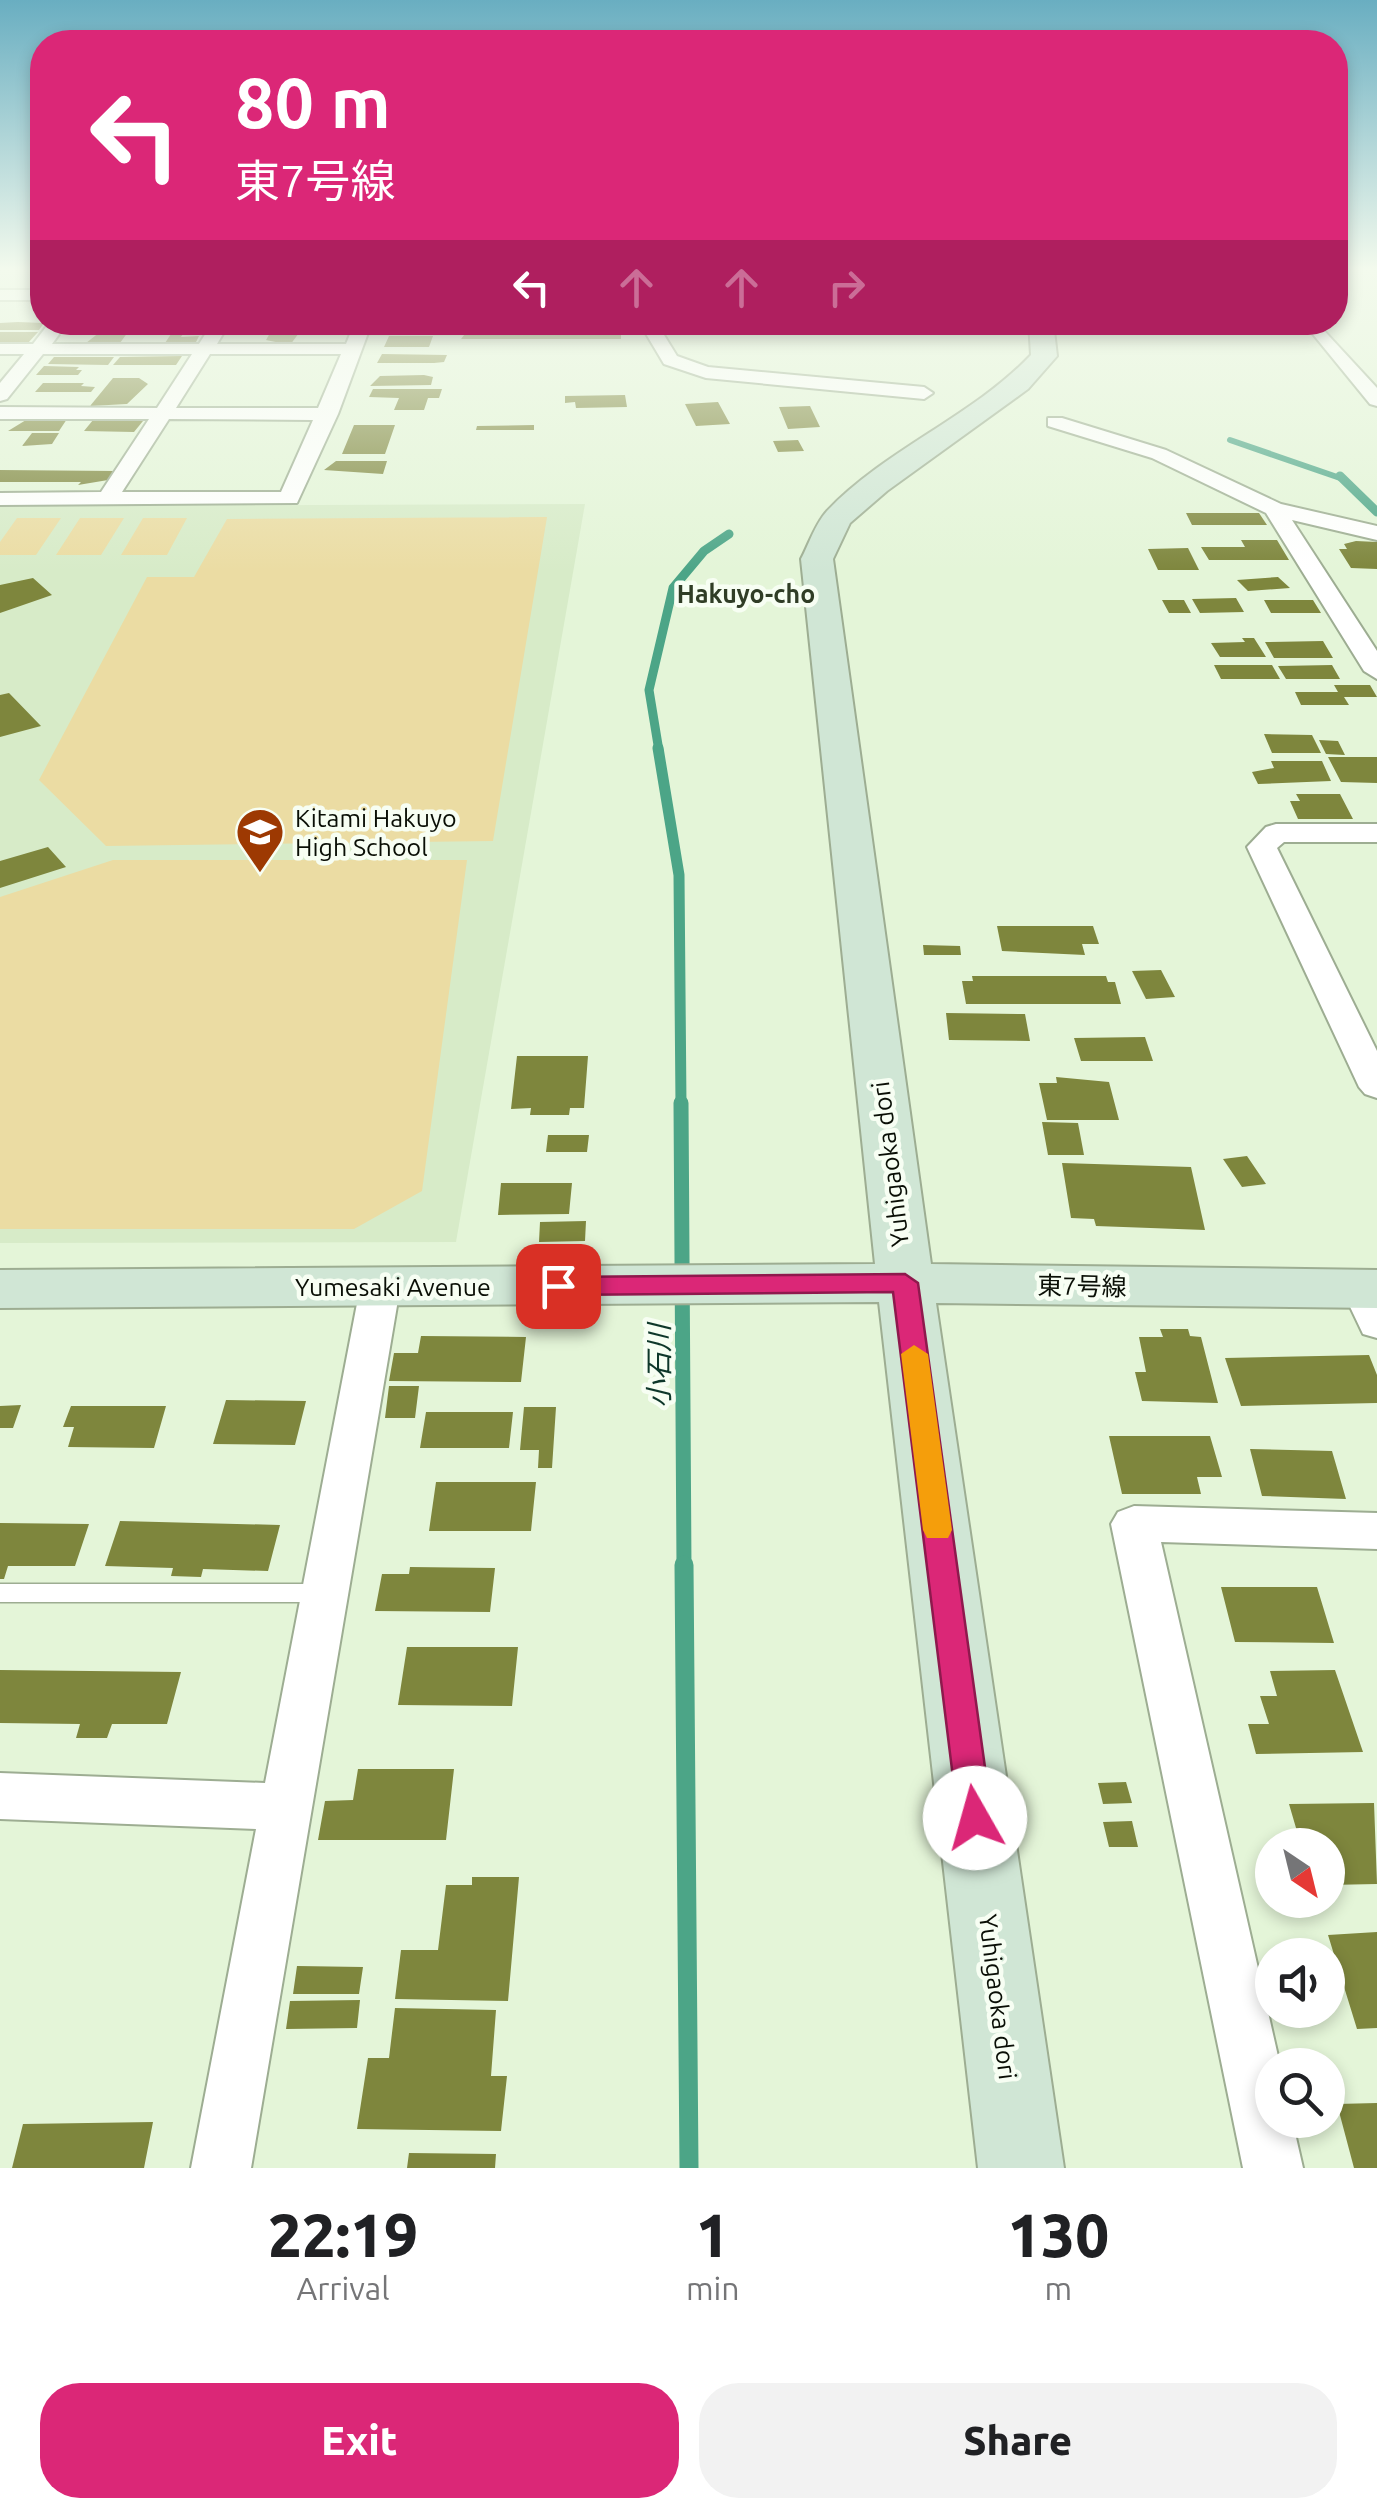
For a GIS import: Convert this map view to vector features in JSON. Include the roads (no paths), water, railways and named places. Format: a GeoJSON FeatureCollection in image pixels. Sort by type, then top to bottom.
{"type":"FeatureCollection","features":[{"type":"Feature","properties":{"kind":"street"},"geometry":{"type":"LineString","coordinates":[[0,395],[21,370]]}},
{"type":"Feature","properties":{"kind":"street"},"geometry":{"type":"LineString","coordinates":[[108,498],[192,370]]}},
{"type":"Feature","properties":{"kind":"street"},"geometry":{"type":"LineString","coordinates":[[0,499],[289,498],[345,370]]}},
{"type":"Feature","properties":{"kind":"street"},"geometry":{"type":"LineString","coordinates":[[701,370],[924,393]]}},
{"type":"Feature","properties":{"kind":"street","name":"Yuhigaoka dori"},"geometry":{"type":"LineString","coordinates":[[1020,2168],[905,1283],[817,559],[837,519],[863,496],[1019,383],[1031,370]]}},
{"type":"Feature","properties":{"kind":"street"},"geometry":{"type":"LineString","coordinates":[[1352,370],[1377,400]]}},
{"type":"Feature","properties":{"kind":"street"},"geometry":{"type":"LineString","coordinates":[[0,413],[328,414]]}},
{"type":"Feature","properties":{"kind":"street"},"geometry":{"type":"LineString","coordinates":[[1054,422],[1159,454],[1274,509],[1377,533]]}},
{"type":"Feature","properties":{"kind":"street"},"geometry":{"type":"LineString","coordinates":[[1274,509],[1377,672]]}},
{"type":"Feature","properties":{"kind":"street"},"geometry":{"type":"LineString","coordinates":[[1377,833],[1276,833],[1262,847],[1377,1087]]}},
{"type":"Feature","properties":{"kind":"street","name":"東7号線"},"geometry":{"type":"LineString","coordinates":[[786,1284],[905,1283],[1372,1301]]}},
{"type":"Feature","properties":{"kind":"street","name":"Yumesaki Avenue"},"geometry":{"type":"LineString","coordinates":[[0,1288],[786,1284]]}},
{"type":"Feature","properties":{"kind":"street"},"geometry":{"type":"LineString","coordinates":[[221,2168],[380,1288]]}},
{"type":"Feature","properties":{"kind":"street"},"geometry":{"type":"LineString","coordinates":[[1272,2168],[1134,1524],[1377,1531]]}},
{"type":"Feature","properties":{"kind":"street"},"geometry":{"type":"LineString","coordinates":[[0,1796],[286,1807]]}},
{"type":"Feature","properties":{"kind":"lane"},"geometry":{"type":"LineString","coordinates":[[0,1593],[323,1593]]}},
{"type":"Feature","properties":{"kind":"waterway"},"geometry":{"type":"LineString","coordinates":[[1230,440],[1343,479]]}},
{"type":"Feature","properties":{"kind":"waterway"},"geometry":{"type":"LineString","coordinates":[[1340,476],[1377,512]]}},
{"type":"Feature","properties":{"kind":"waterway","name":"小石川"},"geometry":{"type":"LineString","coordinates":[[659,751],[649,690],[673,588],[704,551],[729,534]]}},
{"type":"Feature","properties":{"kind":"waterway","name":"小石川"},"geometry":{"type":"LineString","coordinates":[[658,748],[679,875],[681,1105]]}},
{"type":"Feature","properties":{"kind":"waterway","name":"小石川"},"geometry":{"type":"LineString","coordinates":[[681,1103],[684,1567]]}},
{"type":"Feature","properties":{"kind":"waterway","name":"小石川"},"geometry":{"type":"LineString","coordinates":[[684,1565],[689,2168]]}},
{"type":"Feature","properties":{"kind":"place","name":"Kitami Hakuyo High School"},"geometry":{"type":"Point","coordinates":[260,874]}},
{"type":"Feature","properties":{"kind":"district","name":"Hakuyo-cho"},"geometry":{"type":"Point","coordinates":[746,594]}}]}
